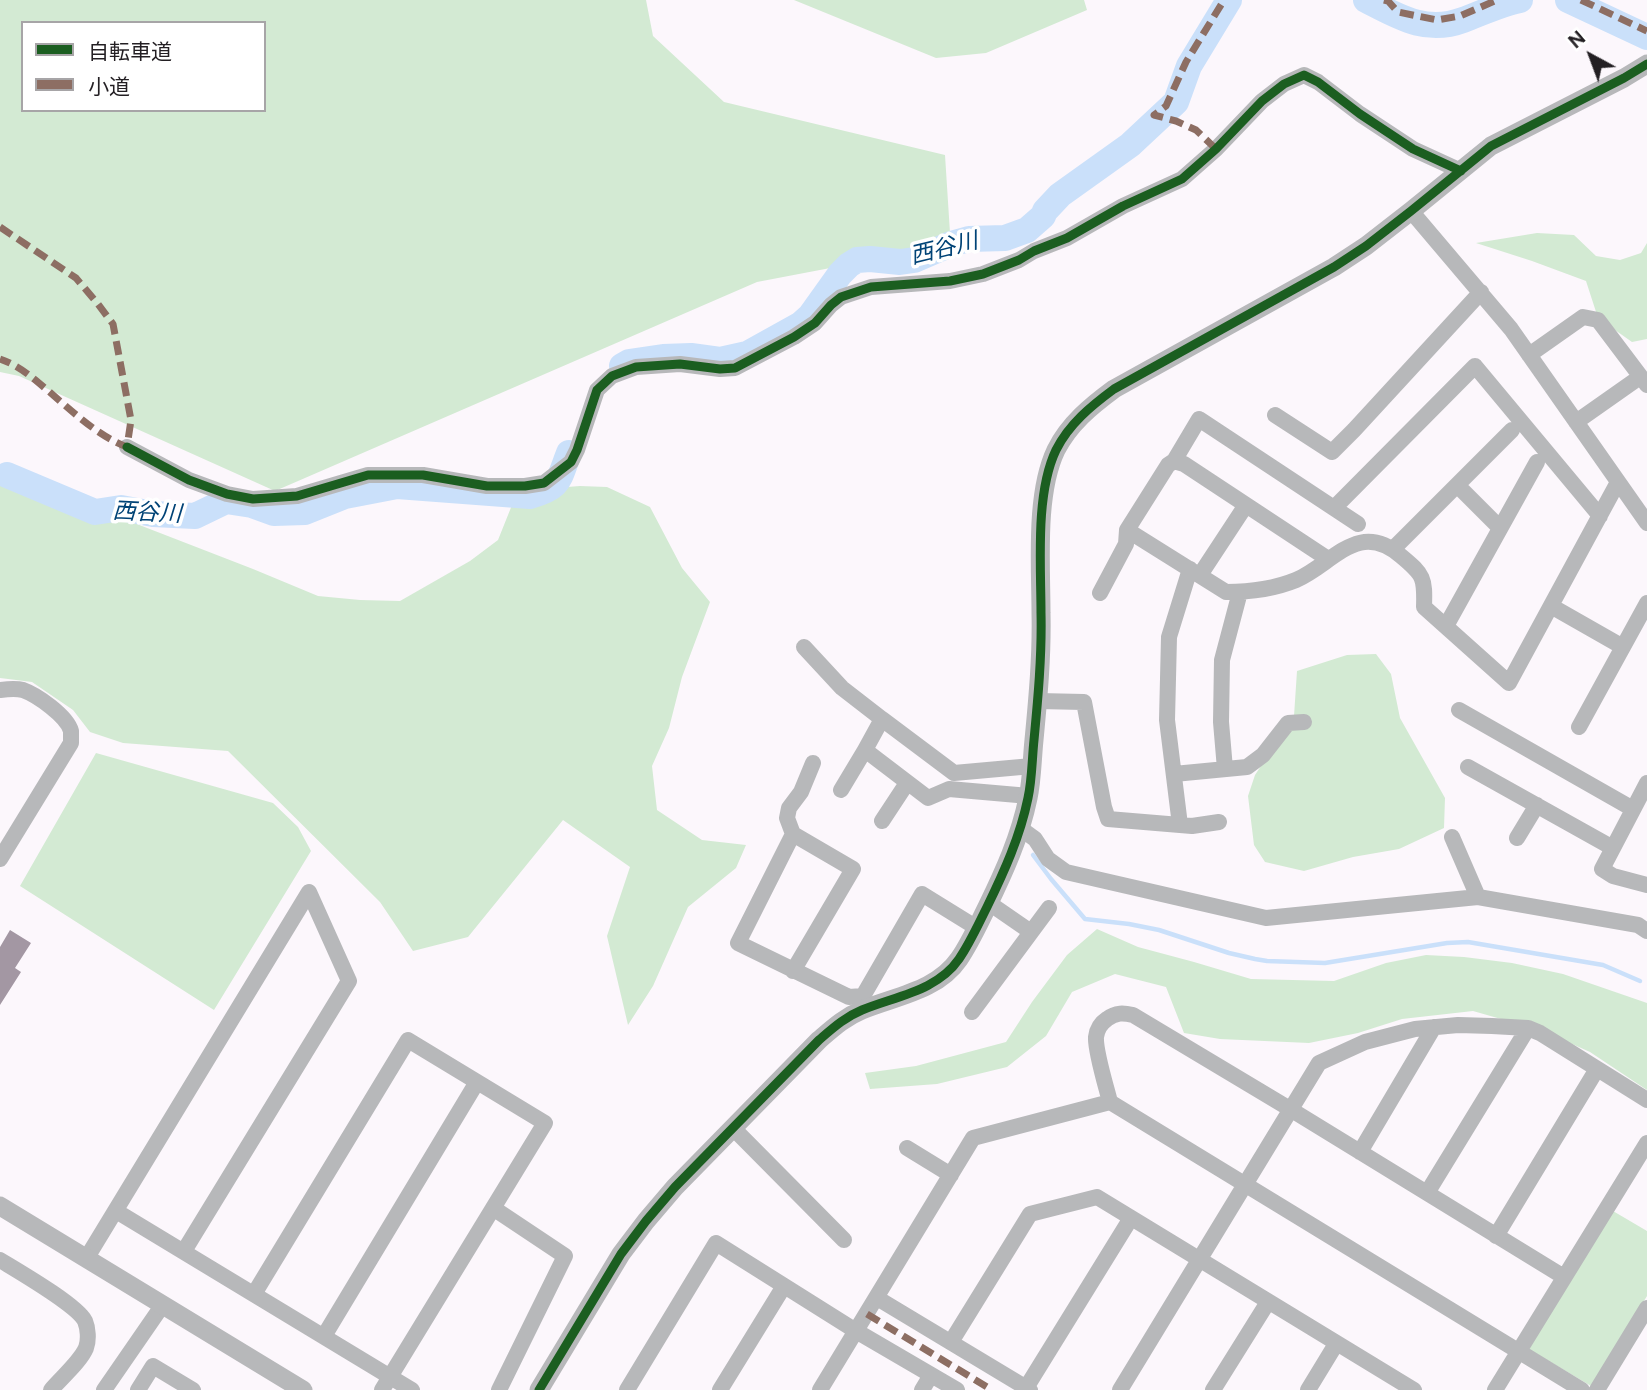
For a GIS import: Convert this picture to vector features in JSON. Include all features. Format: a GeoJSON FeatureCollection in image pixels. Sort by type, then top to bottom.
{"type":"FeatureCollection","features":[{"type":"Feature","properties":{"kind":"street"},"geometry":{"type":"LineString","coordinates":[[793,834],[737,943],[862,1003],[918,990],[946,975],[977,928],[1007,866],[1029,796],[1038,701],[1041,516],[1056,450],[1073,424],[1114,389],[1334,267],[1366,246],[1492,146],[1647,64]]}},
{"type":"Feature","properties":{"kind":"street"},"geometry":{"type":"LineString","coordinates":[[127,447],[189,480],[227,494],[253,499],[297,496],[368,475],[424,475],[487,486],[544,483],[570,462],[577,450],[597,390],[612,376],[636,368],[680,364],[735,368],[815,323],[841,297],[871,287],[950,281],[983,274],[1019,260],[1067,238],[1122,206],[1182,179],[1216,149],[1262,101],[1284,83],[1304,75],[1413,149],[1461,171]]}},
{"type":"Feature","properties":{"kind":"street"},"geometry":{"type":"LineString","coordinates":[[1411,211],[1511,329],[1618,482],[1642,504],[1647,523]]}},
{"type":"Feature","properties":{"kind":"street"},"geometry":{"type":"LineString","coordinates":[[1275,415],[1332,452],[1481,292]]}},
{"type":"Feature","properties":{"kind":"street"},"geometry":{"type":"LineString","coordinates":[[1529,355],[1583,317],[1598,320],[1644,381],[1576,422]]}},
{"type":"Feature","properties":{"kind":"street"},"geometry":{"type":"LineString","coordinates":[[1335,507],[1475,366],[1600,516]]}},
{"type":"Feature","properties":{"kind":"street"},"geometry":{"type":"LineString","coordinates":[[1100,593],[1126,544],[1127,530],[1199,419],[1358,524]]}},
{"type":"Feature","properties":{"kind":"street"},"geometry":{"type":"LineString","coordinates":[[1392,549],[1512,430]]}},
{"type":"Feature","properties":{"kind":"street"},"geometry":{"type":"LineString","coordinates":[[1174,461],[1184,464],[1328,559]]}},
{"type":"Feature","properties":{"kind":"street"},"geometry":{"type":"LineString","coordinates":[[1446,626],[1537,462]]}},
{"type":"Feature","properties":{"kind":"street"},"geometry":{"type":"LineString","coordinates":[[1127,530],[1226,592],[1273,587],[1297,580],[1347,548],[1362,542],[1380,544],[1392,549],[1420,574],[1424,584],[1424,607],[1509,683],[1618,482]]}},
{"type":"Feature","properties":{"kind":"street"},"geometry":{"type":"LineString","coordinates":[[1457,485],[1500,528]]}},
{"type":"Feature","properties":{"kind":"street"},"geometry":{"type":"LineString","coordinates":[[1180,825],[1167,720],[1168,636],[1195,572],[1246,505]]}},
{"type":"Feature","properties":{"kind":"street"},"geometry":{"type":"LineString","coordinates":[[1225,769],[1222,660],[1240,592]]}},
{"type":"Feature","properties":{"kind":"street"},"geometry":{"type":"LineString","coordinates":[[1578,727],[1647,603]]}},
{"type":"Feature","properties":{"kind":"street"},"geometry":{"type":"LineString","coordinates":[[1551,606],[1623,647]]}},
{"type":"Feature","properties":{"kind":"street"},"geometry":{"type":"LineString","coordinates":[[804,647],[842,688],[954,773],[1032,766]]}},
{"type":"Feature","properties":{"kind":"street"},"geometry":{"type":"LineString","coordinates":[[0,691],[23,690],[58,712],[71,731],[71,743],[0,859]]}},
{"type":"Feature","properties":{"kind":"street"},"geometry":{"type":"LineString","coordinates":[[1038,701],[1084,702],[1108,819],[1192,827],[1219,822]]}},
{"type":"Feature","properties":{"kind":"street"},"geometry":{"type":"LineString","coordinates":[[1459,710],[1633,809]]}},
{"type":"Feature","properties":{"kind":"street"},"geometry":{"type":"LineString","coordinates":[[841,790],[882,719]]}},
{"type":"Feature","properties":{"kind":"street"},"geometry":{"type":"LineString","coordinates":[[1174,774],[1247,767],[1263,755],[1288,723],[1304,722]]}},
{"type":"Feature","properties":{"kind":"street"},"geometry":{"type":"LineString","coordinates":[[865,750],[928,798],[949,789],[1029,796]]}},
{"type":"Feature","properties":{"kind":"street"},"geometry":{"type":"LineString","coordinates":[[793,971],[853,869],[793,834],[787,818],[789,808],[801,792],[813,763]]}},
{"type":"Feature","properties":{"kind":"street"},"geometry":{"type":"LineString","coordinates":[[1468,766],[1613,848]]}},
{"type":"Feature","properties":{"kind":"street"},"geometry":{"type":"LineString","coordinates":[[883,821],[907,783]]}},
{"type":"Feature","properties":{"kind":"street"},"geometry":{"type":"LineString","coordinates":[[1647,783],[1602,869],[1613,876],[1647,885]]}},
{"type":"Feature","properties":{"kind":"street"},"geometry":{"type":"LineString","coordinates":[[1517,838],[1537,805]]}},
{"type":"Feature","properties":{"kind":"street"},"geometry":{"type":"LineString","coordinates":[[1020,828],[1035,839],[1048,859],[1066,872],[1266,918],[1478,897],[1638,925],[1647,931]]}},
{"type":"Feature","properties":{"kind":"street"},"geometry":{"type":"LineString","coordinates":[[1452,837],[1478,897]]}},
{"type":"Feature","properties":{"kind":"street"},"geometry":{"type":"LineString","coordinates":[[86,1259],[309,892],[349,981],[184,1251]]}},
{"type":"Feature","properties":{"kind":"street"},"geometry":{"type":"LineString","coordinates":[[539,1390],[621,1254],[675,1187],[840,1021],[862,1003],[922,894],[977,928]]}},
{"type":"Feature","properties":{"kind":"street"},"geometry":{"type":"LineString","coordinates":[[989,903],[1031,932]]}},
{"type":"Feature","properties":{"kind":"street"},"geometry":{"type":"LineString","coordinates":[[972,1012],[1049,908]]}},
{"type":"Feature","properties":{"kind":"street"},"geometry":{"type":"LineString","coordinates":[[1564,1278],[1133,1015],[1116,1014],[1106,1019],[1098,1028],[1096,1044],[1110,1102],[1582,1390]]}},
{"type":"Feature","properties":{"kind":"street"},"geometry":{"type":"LineString","coordinates":[[1120,1390],[1319,1063],[1365,1042],[1415,1029],[1458,1025],[1528,1028],[1647,1100]]}},
{"type":"Feature","properties":{"kind":"street"},"geometry":{"type":"LineString","coordinates":[[1360,1152],[1434,1027]]}},
{"type":"Feature","properties":{"kind":"street"},"geometry":{"type":"LineString","coordinates":[[1427,1193],[1528,1028]]}},
{"type":"Feature","properties":{"kind":"street"},"geometry":{"type":"LineString","coordinates":[[254,1294],[408,1040],[545,1123],[386,1383]]}},
{"type":"Feature","properties":{"kind":"street"},"geometry":{"type":"LineString","coordinates":[[1496,1236],[1597,1069]]}},
{"type":"Feature","properties":{"kind":"street"},"geometry":{"type":"LineString","coordinates":[[324,1336],[477,1082]]}},
{"type":"Feature","properties":{"kind":"street"},"geometry":{"type":"LineString","coordinates":[[820,1390],[973,1138],[1110,1102]]}},
{"type":"Feature","properties":{"kind":"street"},"geometry":{"type":"LineString","coordinates":[[733,1128],[844,1240]]}},
{"type":"Feature","properties":{"kind":"street"},"geometry":{"type":"LineString","coordinates":[[1495,1390],[1647,1143]]}},
{"type":"Feature","properties":{"kind":"street"},"geometry":{"type":"LineString","coordinates":[[907,1148],[951,1175]]}},
{"type":"Feature","properties":{"kind":"street"},"geometry":{"type":"LineString","coordinates":[[951,1342],[1030,1213],[1097,1198],[1408,1388]]}},
{"type":"Feature","properties":{"kind":"street"},"geometry":{"type":"LineString","coordinates":[[0,1206],[303,1390]]}},
{"type":"Feature","properties":{"kind":"street"},"geometry":{"type":"LineString","coordinates":[[493,1208],[565,1256],[499,1390]]}},
{"type":"Feature","properties":{"kind":"street"},"geometry":{"type":"LineString","coordinates":[[116,1211],[324,1336],[386,1383],[412,1390]]}},
{"type":"Feature","properties":{"kind":"street"},"geometry":{"type":"LineString","coordinates":[[877,1297],[1028,1389],[1131,1218]]}},
{"type":"Feature","properties":{"kind":"street"},"geometry":{"type":"LineString","coordinates":[[627,1390],[716,1243],[856,1331],[957,1390]]}},
{"type":"Feature","properties":{"kind":"street"},"geometry":{"type":"LineString","coordinates":[[0,1260],[72,1307],[84,1320],[88,1334],[86,1347],[79,1359],[51,1390]]}},
{"type":"Feature","properties":{"kind":"street"},"geometry":{"type":"LineString","coordinates":[[720,1390],[784,1286]]}},
{"type":"Feature","properties":{"kind":"street"},"geometry":{"type":"LineString","coordinates":[[1213,1390],[1268,1302]]}},
{"type":"Feature","properties":{"kind":"street"},"geometry":{"type":"LineString","coordinates":[[104,1390],[162,1306]]}},
{"type":"Feature","properties":{"kind":"street"},"geometry":{"type":"LineString","coordinates":[[1597,1390],[1642,1329],[1647,1308]]}},
{"type":"Feature","properties":{"kind":"street"},"geometry":{"type":"LineString","coordinates":[[1308,1390],[1336,1344]]}},
{"type":"Feature","properties":{"kind":"street"},"geometry":{"type":"LineString","coordinates":[[138,1390],[153,1366],[193,1390]]}},
{"type":"Feature","properties":{"kind":"street"},"geometry":{"type":"LineString","coordinates":[[922,1390],[931,1375]]}},
{"type":"Feature","properties":{"kind":"green space"},"geometry":{"type":"Polygon","coordinates":[[[0,0],[646,0],[653,36],[724,102],[945,155],[950,233],[935,248],[757,282],[275,491],[19,376],[0,372],[0,0]]]}},
{"type":"Feature","properties":{"kind":"green space"},"geometry":{"type":"Polygon","coordinates":[[[794,0],[1084,0],[1087,10],[986,53],[936,58],[794,0]]]}},
{"type":"Feature","properties":{"kind":"green space"},"geometry":{"type":"Polygon","coordinates":[[[1537,233],[1574,235],[1596,256],[1620,260],[1641,253],[1647,243],[1647,339],[1632,342],[1598,318],[1586,281],[1476,243],[1537,233]]]}},
{"type":"Feature","properties":{"kind":"green space"},"geometry":{"type":"Polygon","coordinates":[[[0,471],[318,596],[360,600],[400,601],[470,561],[498,540],[516,495],[554,488],[607,487],[650,507],[682,568],[710,602],[682,677],[669,728],[652,766],[657,810],[702,840],[746,845],[736,868],[688,907],[653,986],[628,1025],[607,936],[630,867],[563,820],[468,937],[413,951],[380,902],[228,751],[123,743],[90,732],[73,710],[32,682],[0,678],[0,471]]]}},
{"type":"Feature","properties":{"kind":"green space"},"geometry":{"type":"Polygon","coordinates":[[[1376,654],[1391,674],[1400,718],[1445,798],[1444,828],[1399,849],[1353,857],[1304,871],[1265,862],[1254,845],[1248,796],[1255,775],[1294,716],[1297,671],[1347,655],[1376,654]]]}},
{"type":"Feature","properties":{"kind":"green space"},"geometry":{"type":"Polygon","coordinates":[[[96,753],[273,803],[298,827],[311,851],[214,1010],[20,886],[96,753]]]}},
{"type":"Feature","properties":{"kind":"green space"},"geometry":{"type":"Polygon","coordinates":[[[1097,929],[1138,947],[1251,979],[1334,981],[1386,963],[1426,955],[1512,963],[1563,974],[1647,1003],[1647,1090],[1590,1052],[1543,1031],[1473,1011],[1402,1019],[1358,1033],[1309,1043],[1220,1039],[1184,1033],[1166,987],[1115,974],[1072,992],[1046,1036],[1007,1067],[937,1084],[870,1089],[865,1073],[916,1066],[1006,1042],[1067,955],[1097,929]]]}},
{"type":"Feature","properties":{"kind":"green space"},"geometry":{"type":"Polygon","coordinates":[[[1613,1211],[1647,1231],[1647,1296],[1591,1386],[1527,1348],[1613,1211]]]}},
{"type":"Feature","properties":{"kind":"building"},"geometry":{"type":"Polygon","coordinates":[[[10,930],[31,943],[15,968],[21,972],[0,1005],[0,947],[10,930]]]}},
{"type":"Feature","properties":{"kind":"waterway","name":"西谷川"},"geometry":{"type":"LineString","coordinates":[[622,366],[629,362],[663,357],[691,356],[720,360],[747,354],[801,324],[810,316],[840,274],[857,260],[914,260],[969,239],[1005,238],[1027,230],[1060,195],[1130,145],[1176,102],[1189,66],[1229,0]]}},
{"type":"Feature","properties":{"kind":"waterway","name":"西谷川"},"geometry":{"type":"LineString","coordinates":[[1366,0],[1413,22],[1437,25],[1450,24],[1520,0]]}},
{"type":"Feature","properties":{"kind":"waterway","name":"西谷川"},"geometry":{"type":"LineString","coordinates":[[1568,0],[1647,37]]}},
{"type":"Feature","properties":{"kind":"waterway","name":"西谷川"},"geometry":{"type":"LineString","coordinates":[[7,475],[95,512],[121,508],[153,514],[195,516],[226,501],[252,505],[274,513],[305,512],[345,496],[397,486],[530,496],[557,482],[569,453]]}},
{"type":"Feature","properties":{"kind":"waterway"},"geometry":{"type":"LineString","coordinates":[[1033,855],[1085,919],[1159,930],[1255,959],[1325,963],[1468,942],[1603,965],[1640,981]]}},
{"type":"Feature","properties":{"kind":"marked path"},"geometry":{"type":"LineString","coordinates":[[1216,149],[1196,130],[1154,115],[1166,106],[1186,62],[1224,0]]}},
{"type":"Feature","properties":{"kind":"marked path"},"geometry":{"type":"LineString","coordinates":[[1384,0],[1398,12],[1437,20],[1460,16],[1497,0]]}},
{"type":"Feature","properties":{"kind":"marked path"},"geometry":{"type":"LineString","coordinates":[[1581,0],[1647,31]]}},
{"type":"Feature","properties":{"kind":"marked path"},"geometry":{"type":"LineString","coordinates":[[0,227],[76,278],[113,324],[131,420],[127,447],[94,429],[30,376],[0,359]]}},
{"type":"Feature","properties":{"kind":"marked path"},"geometry":{"type":"LineString","coordinates":[[867,1314],[992,1390]]}},
{"type":"Feature","properties":{"kind":"cycle path"},"geometry":{"type":"LineString","coordinates":[[539,1390],[621,1254],[675,1187],[829,1031],[856,1013],[928,986],[950,970],[970,940],[1011,854],[1028,798],[1040,661],[1042,508],[1049,468],[1061,441],[1074,424],[1114,389],[1334,267],[1366,246],[1491,146],[1647,64]]}},
{"type":"Feature","properties":{"kind":"cycle path"},"geometry":{"type":"LineString","coordinates":[[127,447],[189,480],[227,494],[253,499],[297,496],[368,475],[423,475],[487,486],[544,483],[571,462],[597,390],[612,376],[636,367],[680,364],[735,368],[815,323],[841,297],[871,287],[950,281],[983,274],[1019,260],[1182,179],[1216,149],[1262,101],[1284,84],[1304,75],[1413,149],[1461,171]]}}]}
